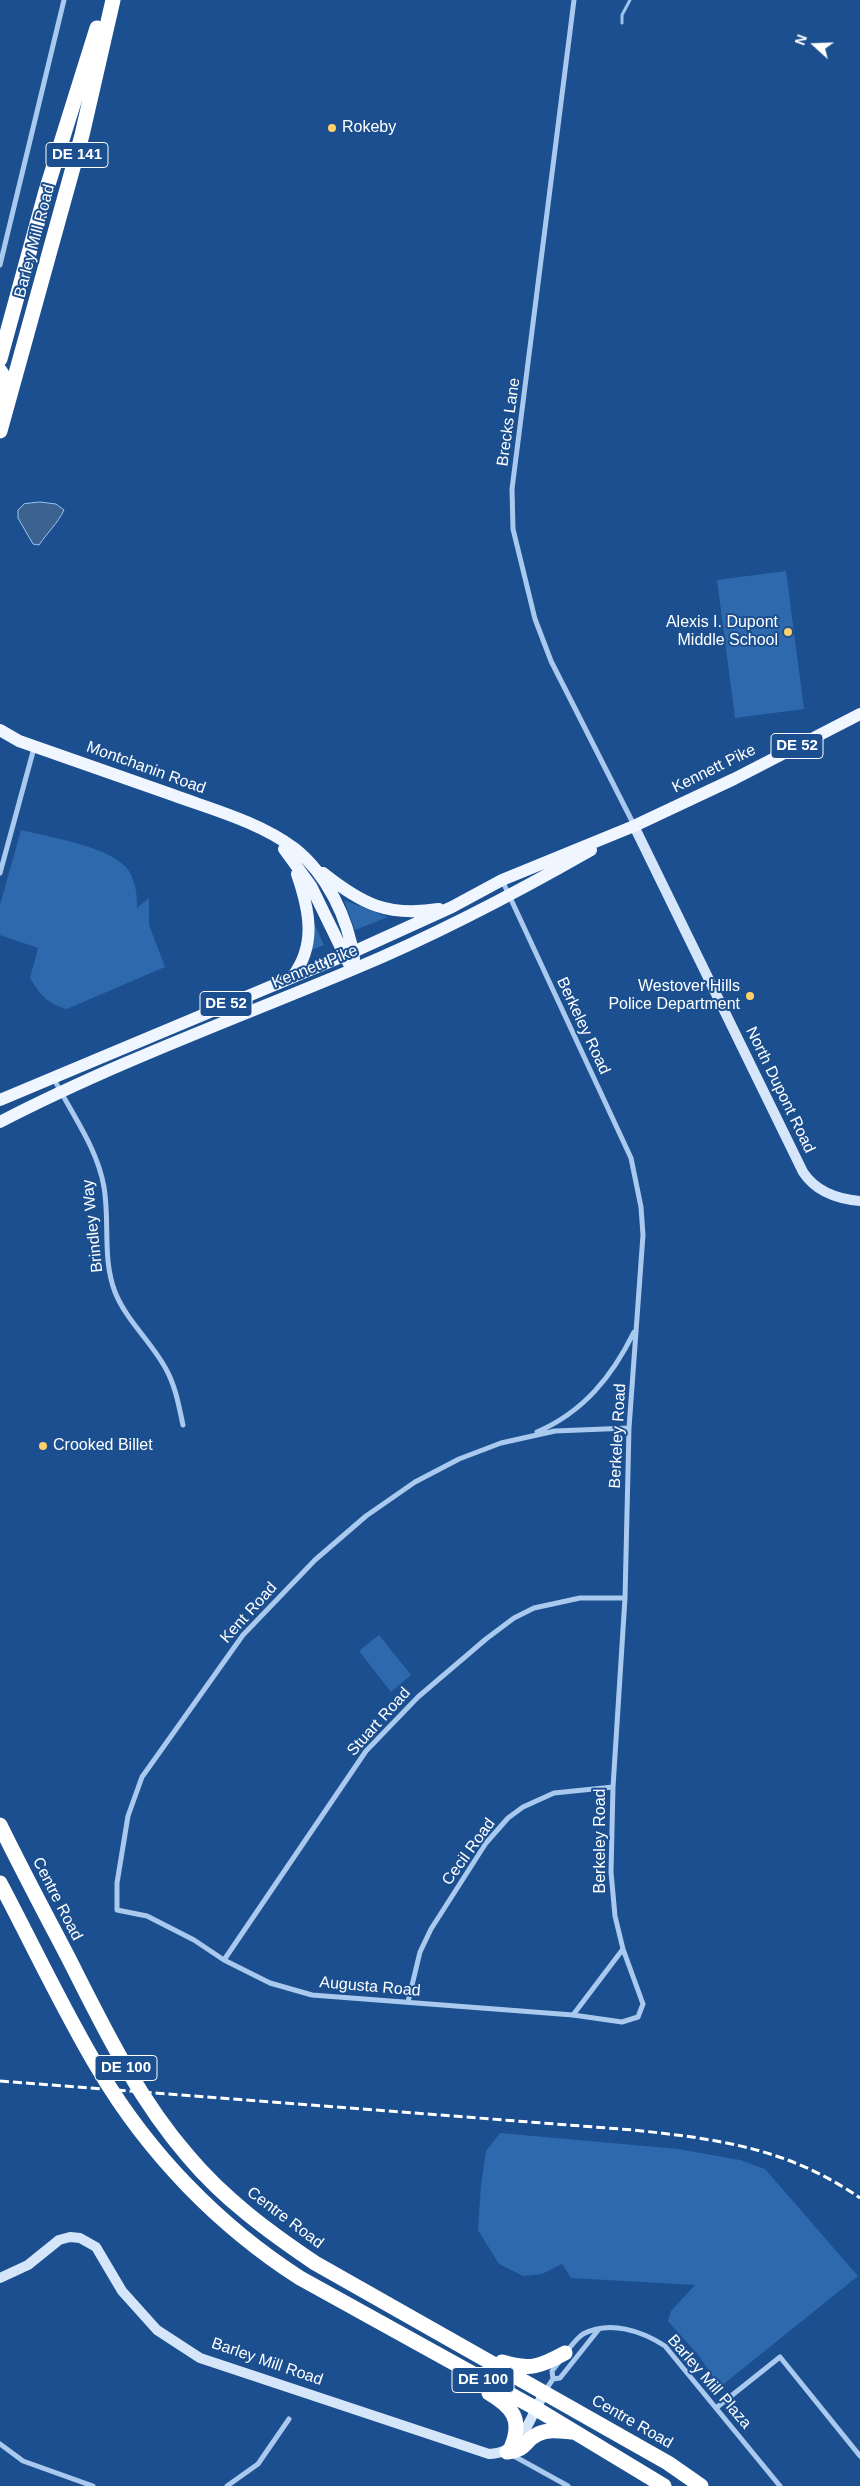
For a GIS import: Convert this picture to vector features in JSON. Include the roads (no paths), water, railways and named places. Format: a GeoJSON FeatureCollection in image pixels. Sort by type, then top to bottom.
{"type":"FeatureCollection","features":[{"type":"Feature","properties":{"kind":"highway","name":"Barley Mill Road"},"geometry":{"type":"LineString","coordinates":[[0,359],[61,142],[106,0]]}},
{"type":"Feature","properties":{"kind":"highway","name":"Barley Mill Road"},"geometry":{"type":"LineString","coordinates":[[0,431],[82,135],[113,0]]}},
{"type":"Feature","properties":{"kind":"highway"},"geometry":{"type":"LineString","coordinates":[[0,371],[4,377],[6,387],[0,411]]}},
{"type":"Feature","properties":{"kind":"highway","name":"Centre Road"},"geometry":{"type":"LineString","coordinates":[[0,1825],[116,2052],[140,2092],[188,2156],[243,2210],[275,2236],[315,2263],[484,2358],[549,2386],[701,2486]]}},
{"type":"Feature","properties":{"kind":"highway","name":"DE 100"},"geometry":{"type":"LineString","coordinates":[[0,1883],[100,2071],[143,2134],[175,2172],[232,2228],[272,2260],[319,2289],[535,2408],[664,2486]]}},
{"type":"Feature","properties":{"kind":"highway"},"geometry":{"type":"LineString","coordinates":[[484,2358],[517,2366],[531,2367],[546,2363],[565,2353]]}},
{"type":"Feature","properties":{"kind":"highway"},"geometry":{"type":"LineString","coordinates":[[460,2367],[467,2380],[503,2402],[513,2412],[516,2420],[509,2450],[520,2450],[538,2434],[545,2431],[578,2434]]}},
{"type":"Feature","properties":{"kind":"main road","name":"Kennett Pike"},"geometry":{"type":"LineString","coordinates":[[0,1100],[53,1076],[348,954],[452,907],[502,880],[634,826],[734,779],[860,714]]}},
{"type":"Feature","properties":{"kind":"main road","name":"Montchanin Road"},"geometry":{"type":"LineString","coordinates":[[0,730],[20,741],[260,828],[294,848],[297,857],[324,882],[335,900],[344,922],[348,954],[355,969]]}},
{"type":"Feature","properties":{"kind":"main road","name":"Montchanin Road"},"geometry":{"type":"LineString","coordinates":[[0,740],[20,741]]}},
{"type":"Feature","properties":{"kind":"main road","name":"Kennett Pike"},"geometry":{"type":"LineString","coordinates":[[0,1122],[60,1091],[355,969],[510,897],[634,826]]}},
{"type":"Feature","properties":{"kind":"main road"},"geometry":{"type":"LineString","coordinates":[[297,857],[343,890],[376,906],[416,911],[452,907]]}},
{"type":"Feature","properties":{"kind":"main road"},"geometry":{"type":"LineString","coordinates":[[293,976],[306,953],[309,920],[297,857]]}},
{"type":"Feature","properties":{"kind":"street"},"geometry":{"type":"LineString","coordinates":[[0,265],[64,0]]}},
{"type":"Feature","properties":{"kind":"street","name":"Brecks Lane"},"geometry":{"type":"LineString","coordinates":[[574,0],[512,489],[513,530],[535,619],[551,661],[634,826]]}},
{"type":"Feature","properties":{"kind":"street"},"geometry":{"type":"LineString","coordinates":[[0,873],[34,746]]}},
{"type":"Feature","properties":{"kind":"street","name":"North Dupont Road"},"geometry":{"type":"LineString","coordinates":[[634,826],[803,1172],[810,1182],[827,1193],[842,1199],[860,1201]]}},
{"type":"Feature","properties":{"kind":"street","name":"Berkeley Road"},"geometry":{"type":"LineString","coordinates":[[502,880],[631,1158],[641,1207],[643,1235],[629,1428],[625,1598],[613,1788],[611,1872],[616,1916],[623,1949],[643,2004],[638,2017]]}},
{"type":"Feature","properties":{"kind":"street","name":"Brindley Way"},"geometry":{"type":"LineString","coordinates":[[53,1076],[93,1152],[102,1179],[105,1200],[106,1254],[112,1282],[128,1317],[167,1370],[184,1426]]}},
{"type":"Feature","properties":{"kind":"street","name":"Kent Road"},"geometry":{"type":"LineString","coordinates":[[527,1437],[559,1422],[580,1408],[617,1365],[636,1328]]}},
{"type":"Feature","properties":{"kind":"street","name":"Kent Road"},"geometry":{"type":"LineString","coordinates":[[117,1910],[117,1883],[128,1816],[142,1777],[243,1635],[315,1560],[366,1516],[415,1482],[459,1459],[501,1443],[555,1431],[629,1428]]}},
{"type":"Feature","properties":{"kind":"street","name":"Stuart Road"},"geometry":{"type":"LineString","coordinates":[[224,1960],[366,1751],[418,1697],[486,1639],[514,1618],[534,1608],[580,1598],[625,1598]]}},
{"type":"Feature","properties":{"kind":"street","name":"Cecil Road"},"geometry":{"type":"LineString","coordinates":[[408,2002],[420,1952],[431,1929],[486,1843],[508,1818],[523,1807],[554,1793],[613,1788]]}},
{"type":"Feature","properties":{"kind":"street","name":"Augusta Road"},"geometry":{"type":"LineString","coordinates":[[117,1910],[147,1916],[194,1940],[224,1960],[270,1983],[312,1995],[573,2015],[622,2022],[638,2017]]}},
{"type":"Feature","properties":{"kind":"street"},"geometry":{"type":"LineString","coordinates":[[573,2015],[623,1949]]}},
{"type":"Feature","properties":{"kind":"street","name":"Barley Mill Road"},"geometry":{"type":"LineString","coordinates":[[0,2278],[28,2265],[59,2240],[70,2237],[80,2238],[96,2247],[122,2292],[157,2330],[200,2358],[489,2454],[509,2450]]}},
{"type":"Feature","properties":{"kind":"street"},"geometry":{"type":"LineString","coordinates":[[568,2486],[509,2450],[521,2437],[535,2408],[549,2386],[552,2371],[565,2353],[582,2335],[599,2328]]}},
{"type":"Feature","properties":{"kind":"street"},"geometry":{"type":"LineString","coordinates":[[549,2386],[560,2378],[577,2354],[592,2340],[599,2328]]}},
{"type":"Feature","properties":{"kind":"street","name":"Barley Mill Plaza"},"geometry":{"type":"LineString","coordinates":[[599,2328],[632,2330],[649,2336],[665,2346],[780,2486]]}},
{"type":"Feature","properties":{"kind":"street"},"geometry":{"type":"LineString","coordinates":[[716,2408],[780,2357],[860,2456]]}},
{"type":"Feature","properties":{"kind":"street"},"geometry":{"type":"LineString","coordinates":[[227,2486],[258,2464],[289,2418]]}},
{"type":"Feature","properties":{"kind":"street"},"geometry":{"type":"LineString","coordinates":[[0,2444],[23,2461],[93,2486]]}},
{"type":"Feature","properties":{"kind":"waterway"},"geometry":{"type":"LineString","coordinates":[[622,23],[622,15],[630,0]]}},
{"type":"Feature","properties":{"kind":"railway"},"geometry":{"type":"LineString","coordinates":[[0,2081],[633,2130],[694,2137],[723,2142],[779,2157],[833,2181],[860,2198]]}},
{"type":"Feature","properties":{"kind":"place","name":"Rokeby"},"geometry":{"type":"Point","coordinates":[332,128]}},
{"type":"Feature","properties":{"kind":"place","name":"Alexis I. Dupont Middle School"},"geometry":{"type":"Point","coordinates":[788,632]}},
{"type":"Feature","properties":{"kind":"place","name":"Westover Hills Police Department"},"geometry":{"type":"Point","coordinates":[750,996]}},
{"type":"Feature","properties":{"kind":"place","name":"Crooked Billet"},"geometry":{"type":"Point","coordinates":[43,1446]}}]}
